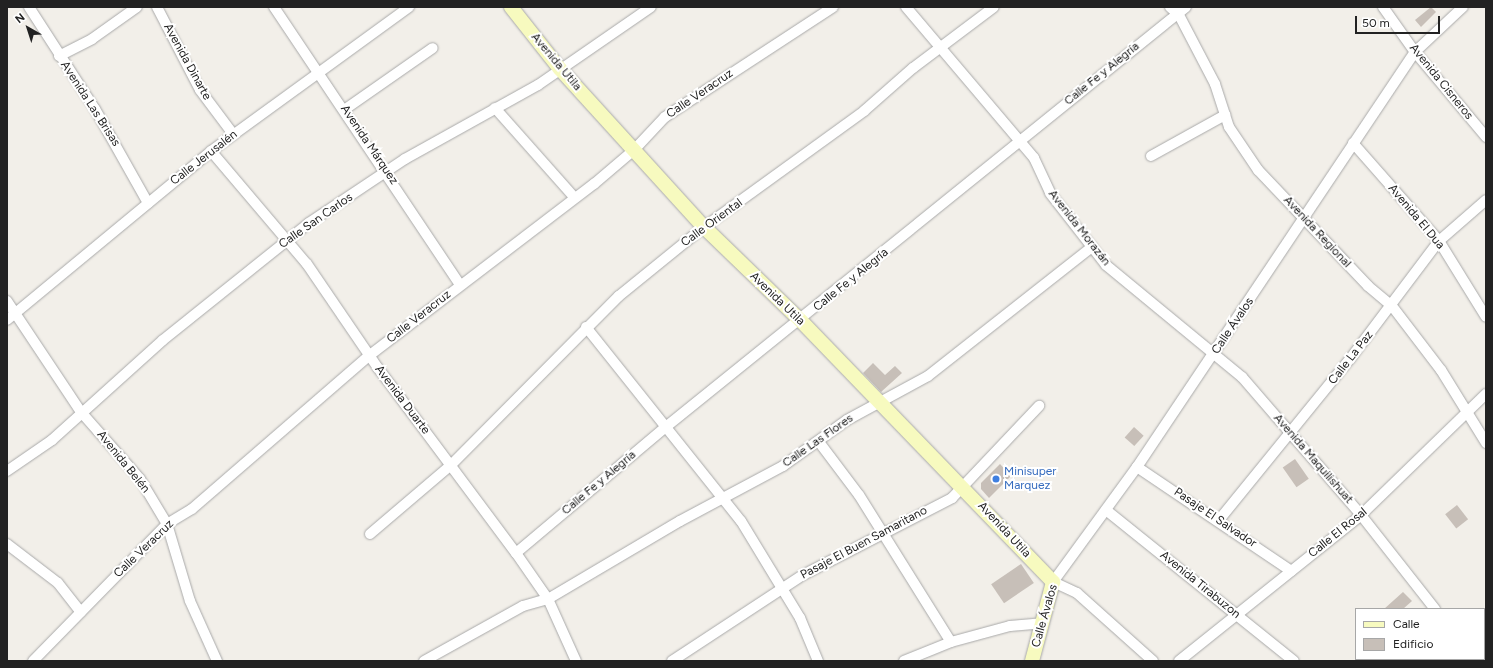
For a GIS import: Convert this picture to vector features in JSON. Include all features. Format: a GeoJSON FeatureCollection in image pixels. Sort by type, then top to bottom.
{"type":"FeatureCollection","features":[{"type":"Feature","properties":{"kind":"street","name":"Avenida Las Brisas"},"geometry":{"type":"LineString","coordinates":[[29,7],[58,56],[95,109],[148,203]]}},
{"type":"Feature","properties":{"kind":"street"},"geometry":{"type":"LineString","coordinates":[[58,56],[92,39],[137,7]]}},
{"type":"Feature","properties":{"kind":"street","name":"Avenida Dinarte"},"geometry":{"type":"LineString","coordinates":[[157,7],[200,90],[233,134]]}},
{"type":"Feature","properties":{"kind":"street","name":"Avenida Márquez"},"geometry":{"type":"LineString","coordinates":[[274,7],[387,172],[460,285]]}},
{"type":"Feature","properties":{"kind":"street","name":"Calle Jerusalén"},"geometry":{"type":"LineString","coordinates":[[7,320],[211,151],[409,7]]}},
{"type":"Feature","properties":{"kind":"street","name":"Avenida Utila"},"geometry":{"type":"LineString","coordinates":[[511,7],[560,69],[704,227],[801,321],[878,404],[963,486],[1053,582]]}},
{"type":"Feature","properties":{"kind":"street","name":"Calle San Carlos"},"geometry":{"type":"LineString","coordinates":[[7,471],[52,440],[81,412],[163,340],[286,240],[387,172],[560,69],[651,7]]}},
{"type":"Feature","properties":{"kind":"street","name":"Calle Veracruz"},"geometry":{"type":"LineString","coordinates":[[33,661],[167,524],[192,509],[370,355],[575,198],[634,150],[665,117],[833,7]]}},
{"type":"Feature","properties":{"kind":"street","name":"Avenida Morazán"},"geometry":{"type":"LineString","coordinates":[[906,7],[1034,158],[1050,192],[1106,265],[1214,354]]}},
{"type":"Feature","properties":{"kind":"street","name":"Calle Oriental"},"geometry":{"type":"LineString","coordinates":[[370,534],[451,465],[586,327],[704,227],[864,111],[940,46],[994,7]]}},
{"type":"Feature","properties":{"kind":"street","name":"Avenida Regional"},"geometry":{"type":"LineString","coordinates":[[1170,7],[1179,15],[1215,84],[1229,127],[1258,170],[1368,286],[1392,306],[1441,370],[1486,444]]}},
{"type":"Feature","properties":{"kind":"street","name":"Calle Fe y Alegría"},"geometry":{"type":"LineString","coordinates":[[516,553],[667,426],[801,321],[1020,141],[1179,15],[1186,7]]}},
{"type":"Feature","properties":{"kind":"street","name":"Avenida Cisneros"},"geometry":{"type":"LineString","coordinates":[[1384,7],[1415,52],[1486,137]]}},
{"type":"Feature","properties":{"kind":"street","name":"Calle Ávalos"},"geometry":{"type":"LineString","coordinates":[[1032,661],[1053,582],[1137,467],[1305,219],[1353,142],[1415,52],[1463,7]]}},
{"type":"Feature","properties":{"kind":"street"},"geometry":{"type":"LineString","coordinates":[[344,110],[433,48]]}},
{"type":"Feature","properties":{"kind":"street"},"geometry":{"type":"LineString","coordinates":[[494,108],[575,198]]}},
{"type":"Feature","properties":{"kind":"street"},"geometry":{"type":"LineString","coordinates":[[1151,156],[1225,115]]}},
{"type":"Feature","properties":{"kind":"street","name":"Avenida El Dua"},"geometry":{"type":"LineString","coordinates":[[1353,142],[1439,242],[1486,317]]}},
{"type":"Feature","properties":{"kind":"street","name":"Avenida Duarte"},"geometry":{"type":"LineString","coordinates":[[211,151],[286,240],[516,553],[548,599],[576,661]]}},
{"type":"Feature","properties":{"kind":"street","name":"Calle La Paz"},"geometry":{"type":"LineString","coordinates":[[1219,520],[1291,433],[1392,306],[1439,242],[1486,200]]}},
{"type":"Feature","properties":{"kind":"street","name":"Calle Las Flores"},"geometry":{"type":"LineString","coordinates":[[424,661],[523,606],[548,599],[819,442],[847,420],[928,376],[1092,247]]}},
{"type":"Feature","properties":{"kind":"street","name":"Avenida Belén"},"geometry":{"type":"LineString","coordinates":[[7,301],[16,312],[81,412],[140,479],[167,524],[190,602],[217,661]]}},
{"type":"Feature","properties":{"kind":"street"},"geometry":{"type":"LineString","coordinates":[[586,327],[724,498],[766,557],[818,661]]}},
{"type":"Feature","properties":{"kind":"street","name":"Avenida Maquilishuat"},"geometry":{"type":"LineString","coordinates":[[1214,354],[1242,377],[1291,433],[1361,516],[1434,608]]}},
{"type":"Feature","properties":{"kind":"street","name":"Calle El Rosal"},"geometry":{"type":"LineString","coordinates":[[1179,661],[1236,614],[1361,516],[1486,394]]}},
{"type":"Feature","properties":{"kind":"street","name":"Pasaje El Buen Samaritano"},"geometry":{"type":"LineString","coordinates":[[672,661],[782,588],[882,531],[952,498],[1039,406]]}},
{"type":"Feature","properties":{"kind":"street"},"geometry":{"type":"LineString","coordinates":[[819,442],[882,531],[951,642]]}},
{"type":"Feature","properties":{"kind":"street","name":"Pasaje El Salvador"},"geometry":{"type":"LineString","coordinates":[[1137,467],[1219,520],[1291,571]]}},
{"type":"Feature","properties":{"kind":"street","name":"Avenida Tirabuzon"},"geometry":{"type":"LineString","coordinates":[[1106,510],[1294,661]]}},
{"type":"Feature","properties":{"kind":"street"},"geometry":{"type":"LineString","coordinates":[[7,544],[58,583],[81,612]]}},
{"type":"Feature","properties":{"kind":"street"},"geometry":{"type":"LineString","coordinates":[[1053,582],[1077,593],[1153,661]]}},
{"type":"Feature","properties":{"kind":"street"},"geometry":{"type":"LineString","coordinates":[[904,661],[951,642],[1010,626],[1042,623]]}},
{"type":"Feature","properties":{"kind":"building"},"geometry":{"type":"Polygon","coordinates":[[[1431,7],[1436,12],[1421,27],[1415,20],[1431,7]]]}},
{"type":"Feature","properties":{"kind":"building"},"geometry":{"type":"Polygon","coordinates":[[[873,363],[885,375],[895,366],[902,373],[881,392],[863,373],[873,363]]]}},
{"type":"Feature","properties":{"kind":"building"},"geometry":{"type":"Polygon","coordinates":[[[1134,427],[1144,436],[1134,446],[1125,437],[1134,427]]]}},
{"type":"Feature","properties":{"kind":"building"},"geometry":{"type":"Polygon","coordinates":[[[1295,459],[1309,479],[1296,487],[1283,468],[1295,459]]]}},
{"type":"Feature","properties":{"kind":"building","name":"Minisuper Marquez"},"geometry":{"type":"Polygon","coordinates":[[[1000,464],[1011,476],[989,498],[981,489],[981,483],[1000,464]]]}},
{"type":"Feature","properties":{"kind":"building"},"geometry":{"type":"Polygon","coordinates":[[[1457,505],[1468,519],[1456,528],[1445,514],[1457,505]]]}},
{"type":"Feature","properties":{"kind":"building"},"geometry":{"type":"Polygon","coordinates":[[[1021,564],[1034,583],[1004,603],[991,584],[1021,564]]]}},
{"type":"Feature","properties":{"kind":"building"},"geometry":{"type":"Polygon","coordinates":[[[1403,592],[1412,601],[1404,608],[1385,608],[1403,592]]]}},
{"type":"Feature","properties":{"kind":"place","name":"Minisuper Marquez"},"geometry":{"type":"Point","coordinates":[996,479]}}]}
